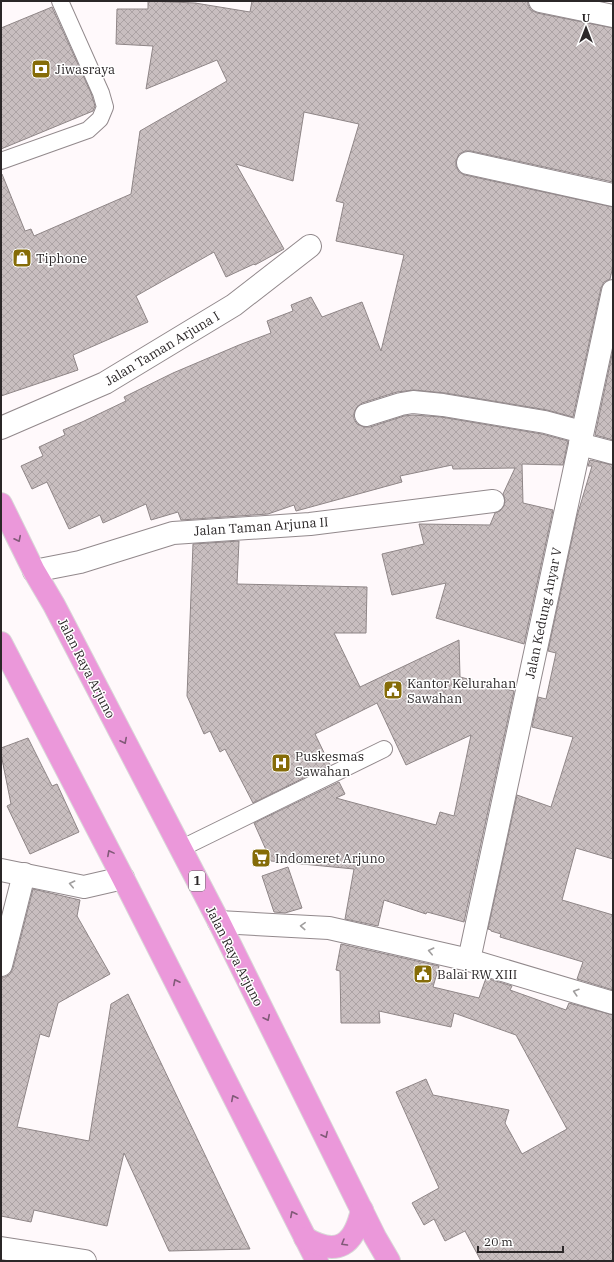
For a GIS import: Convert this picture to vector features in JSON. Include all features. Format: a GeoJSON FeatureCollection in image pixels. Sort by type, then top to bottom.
{"type":"FeatureCollection","features":[{"type":"Feature","properties":{"kind":"highway","name":"Jalan Raya Arjuno"},"geometry":{"type":"LineString","coordinates":[[1,504],[34,571],[54,605],[219,922],[362,1210],[389,1261]]}},
{"type":"Feature","properties":{"kind":"highway"},"geometry":{"type":"LineString","coordinates":[[1,643],[123,878],[317,1261]]}},
{"type":"Feature","properties":{"kind":"highway"},"geometry":{"type":"LineString","coordinates":[[305,1238],[315,1244],[324,1246],[333,1247],[342,1245],[350,1240],[359,1223],[362,1210]]}},
{"type":"Feature","properties":{"kind":"street"},"geometry":{"type":"LineString","coordinates":[[540,1],[613,16]]}},
{"type":"Feature","properties":{"kind":"street"},"geometry":{"type":"LineString","coordinates":[[468,163],[613,195]]}},
{"type":"Feature","properties":{"kind":"street","name":"Jalan Taman Arjuna I"},"geometry":{"type":"LineString","coordinates":[[1,428],[106,383],[234,305],[310,246]]}},
{"type":"Feature","properties":{"kind":"street","name":"Jalan Kedung Anyar V"},"geometry":{"type":"LineString","coordinates":[[469,960],[613,290]]}},
{"type":"Feature","properties":{"kind":"street"},"geometry":{"type":"LineString","coordinates":[[366,415],[401,404],[413,402],[516,416],[545,422],[613,453]]}},
{"type":"Feature","properties":{"kind":"street","name":"Jalan Taman Arjuna II"},"geometry":{"type":"LineString","coordinates":[[34,571],[80,562],[173,533],[310,524],[493,500]]}},
{"type":"Feature","properties":{"kind":"street"},"geometry":{"type":"LineString","coordinates":[[1,870],[84,887],[123,878]]}},
{"type":"Feature","properties":{"kind":"street"},"geometry":{"type":"LineString","coordinates":[[1,965],[24,874]]}},
{"type":"Feature","properties":{"kind":"street"},"geometry":{"type":"LineString","coordinates":[[219,922],[329,928],[469,960],[613,1004]]}},
{"type":"Feature","properties":{"kind":"street"},"geometry":{"type":"LineString","coordinates":[[1,1248],[85,1261]]}},
{"type":"Feature","properties":{"kind":"lane"},"geometry":{"type":"LineString","coordinates":[[1,161],[88,130],[100,119],[105,107],[101,93],[60,1]]}},
{"type":"Feature","properties":{"kind":"lane"},"geometry":{"type":"LineString","coordinates":[[180,849],[384,749]]}},
{"type":"Feature","properties":{"kind":"building"},"geometry":{"type":"Polygon","coordinates":[[[148,1],[195,3],[250,12],[252,1],[525,1],[528,2],[531,10],[537,13],[613,28],[613,182],[471,151],[465,151],[459,154],[456,161],[456,166],[459,172],[465,175],[613,207],[613,266],[610,279],[604,282],[601,288],[573,417],[547,410],[445,393],[414,390],[397,392],[362,403],[357,407],[354,413],[354,419],[357,424],[364,427],[370,427],[404,416],[413,415],[441,417],[542,434],[568,441],[563,465],[522,464],[523,503],[553,510],[524,644],[436,618],[446,583],[392,595],[382,554],[424,544],[419,524],[490,525],[495,513],[500,511],[504,506],[505,500],[503,494],[515,468],[453,469],[452,465],[400,476],[402,482],[296,511],[294,505],[268,514],[181,520],[178,512],[151,520],[146,504],[103,523],[100,515],[69,529],[47,482],[32,489],[21,466],[43,456],[39,447],[65,435],[63,430],[126,401],[124,397],[173,373],[271,333],[267,321],[293,311],[291,305],[311,297],[322,317],[362,302],[381,351],[404,255],[336,241],[344,203],[336,201],[359,124],[304,112],[293,181],[236,164],[284,249],[255,265],[254,264],[226,277],[214,252],[136,296],[148,322],[73,355],[78,370],[1,396],[1,174],[25,231],[31,229],[34,236],[131,194],[140,131],[227,81],[217,60],[146,89],[153,46],[116,44],[117,9],[148,9],[148,1]]]}},
{"type":"Feature","properties":{"kind":"building","name":"Jiwasraya"},"geometry":{"type":"Polygon","coordinates":[[[52,7],[91,93],[95,106],[93,111],[1,149],[1,28],[52,7]]]}},
{"type":"Feature","properties":{"kind":"building"},"geometry":{"type":"Polygon","coordinates":[[[613,350],[613,440],[595,435],[613,350]]]}},
{"type":"Feature","properties":{"kind":"building"},"geometry":{"type":"Polygon","coordinates":[[[590,460],[613,465],[613,859],[576,848],[562,900],[613,915],[613,990],[577,979],[583,962],[500,937],[501,934],[488,929],[517,795],[551,807],[573,737],[532,727],[538,697],[546,699],[556,653],[548,651],[577,516],[592,466],[588,466],[590,460]]]}},
{"type":"Feature","properties":{"kind":"building"},"geometry":{"type":"Polygon","coordinates":[[[239,541],[237,584],[367,587],[366,633],[334,633],[360,687],[459,640],[460,677],[514,691],[464,922],[427,912],[426,914],[384,900],[378,926],[345,919],[354,869],[271,861],[254,823],[339,782],[345,794],[336,798],[436,825],[440,812],[454,816],[471,735],[406,765],[377,703],[315,734],[330,765],[253,803],[225,749],[220,752],[210,731],[204,734],[187,696],[193,544],[239,541]]]}},
{"type":"Feature","properties":{"kind":"building"},"geometry":{"type":"Polygon","coordinates":[[[28,738],[52,786],[57,784],[79,832],[30,854],[7,806],[11,804],[1,754],[1,748],[28,738]]]}},
{"type":"Feature","properties":{"kind":"building"},"geometry":{"type":"Polygon","coordinates":[[[288,867],[302,908],[285,913],[274,912],[262,876],[288,867]]]}},
{"type":"Feature","properties":{"kind":"building"},"geometry":{"type":"Polygon","coordinates":[[[33,889],[80,900],[77,916],[110,974],[58,1003],[49,1037],[40,1034],[17,1127],[89,1141],[111,1004],[128,994],[250,1249],[169,1251],[124,1153],[107,1226],[34,1210],[31,1222],[1,1216],[1,977],[5,977],[10,974],[13,968],[33,889]]]}},
{"type":"Feature","properties":{"kind":"building"},"geometry":{"type":"Polygon","coordinates":[[[341,944],[439,966],[433,987],[479,998],[486,978],[512,986],[510,990],[566,1010],[569,1003],[613,1015],[613,1261],[481,1261],[465,1231],[445,1241],[434,1219],[424,1225],[412,1203],[439,1188],[396,1092],[426,1079],[433,1095],[509,1110],[505,1123],[522,1154],[567,1129],[516,1035],[454,1013],[451,1027],[379,1011],[380,1023],[341,1023],[340,971],[336,970],[341,944]]]}},
{"type":"Feature","properties":{"kind":"place","name":"Jiwasraya"},"geometry":{"type":"Point","coordinates":[41,69]}},
{"type":"Feature","properties":{"kind":"place","name":"Tiphone"},"geometry":{"type":"Point","coordinates":[22,258]}},
{"type":"Feature","properties":{"kind":"place","name":"Kantor Kelurahan Sawahan"},"geometry":{"type":"Point","coordinates":[393,690]}},
{"type":"Feature","properties":{"kind":"place","name":"Puskesmas Sawahan"},"geometry":{"type":"Point","coordinates":[281,763]}},
{"type":"Feature","properties":{"kind":"place","name":"Indomeret Arjuno"},"geometry":{"type":"Point","coordinates":[261,858]}},
{"type":"Feature","properties":{"kind":"place","name":"Balai RW XIII"},"geometry":{"type":"Point","coordinates":[423,974]}}]}
